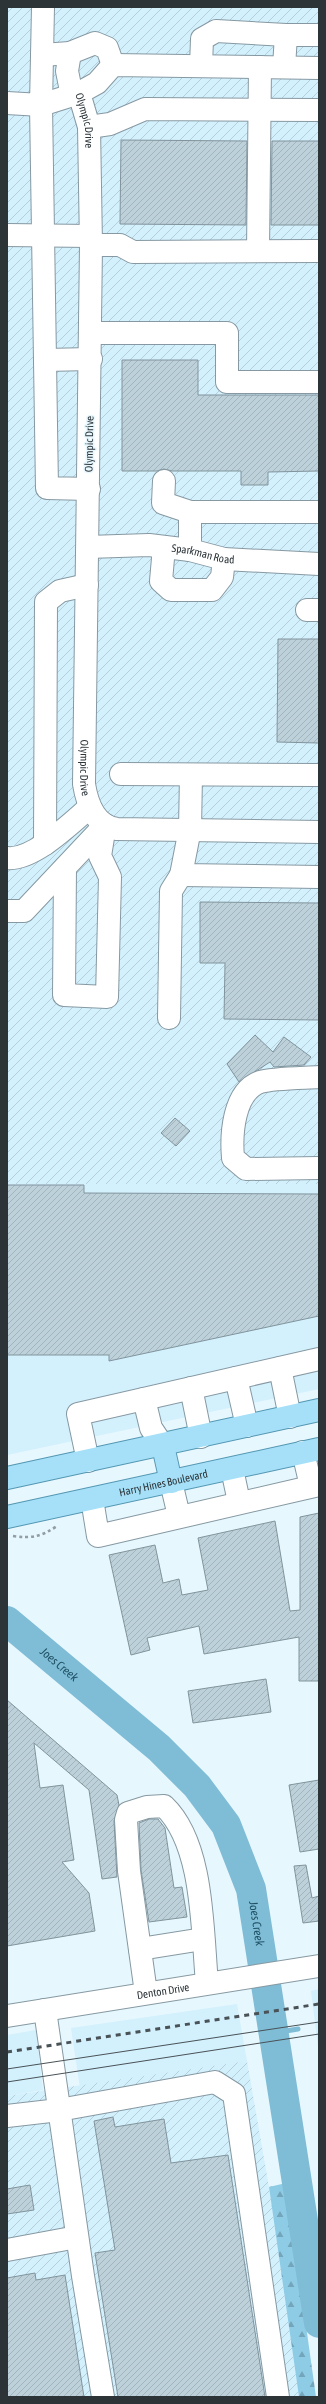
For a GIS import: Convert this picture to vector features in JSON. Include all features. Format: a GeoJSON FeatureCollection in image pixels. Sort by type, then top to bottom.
{"type":"FeatureCollection","features":[{"type":"Feature","properties":{"kind":"main road"},"geometry":{"type":"LineString","coordinates":[[7,1478],[163,1446],[319,1410]]}},
{"type":"Feature","properties":{"kind":"main road"},"geometry":{"type":"LineString","coordinates":[[163,1446],[171,1482]]}},
{"type":"Feature","properties":{"kind":"main road","name":"Harry Hines Boulevard"},"geometry":{"type":"LineString","coordinates":[[7,1517],[311,1451]]}},
{"type":"Feature","properties":{"kind":"street"},"geometry":{"type":"LineString","coordinates":[[43,7],[41,105],[47,488],[89,489]]}},
{"type":"Feature","properties":{"kind":"street"},"geometry":{"type":"LineString","coordinates":[[201,66],[202,39],[216,31],[286,35],[319,35]]}},
{"type":"Feature","properties":{"kind":"street"},"geometry":{"type":"LineString","coordinates":[[284,67],[286,35]]}},
{"type":"Feature","properties":{"kind":"street"},"geometry":{"type":"LineString","coordinates":[[42,55],[70,53],[95,43],[107,48],[113,65],[319,68]]}},
{"type":"Feature","properties":{"kind":"street"},"geometry":{"type":"LineString","coordinates":[[70,53],[67,71],[70,86],[79,93]]}},
{"type":"Feature","properties":{"kind":"street","name":"Olympic Drive"},"geometry":{"type":"LineString","coordinates":[[105,825],[95,816],[90,807],[86,799],[84,784],[91,359],[91,240],[89,127],[79,93],[97,82],[113,65]]}},
{"type":"Feature","properties":{"kind":"street"},"geometry":{"type":"LineString","coordinates":[[258,251],[260,67]]}},
{"type":"Feature","properties":{"kind":"street"},"geometry":{"type":"LineString","coordinates":[[7,103],[41,105],[79,93]]}},
{"type":"Feature","properties":{"kind":"street"},"geometry":{"type":"LineString","coordinates":[[89,127],[110,124],[145,109],[319,110]]}},
{"type":"Feature","properties":{"kind":"street"},"geometry":{"type":"LineString","coordinates":[[7,235],[43,234],[91,240],[120,245],[133,252],[319,251]]}},
{"type":"Feature","properties":{"kind":"street"},"geometry":{"type":"LineString","coordinates":[[90,332],[227,333],[227,382],[319,382]]}},
{"type":"Feature","properties":{"kind":"street"},"geometry":{"type":"LineString","coordinates":[[45,360],[91,359]]}},
{"type":"Feature","properties":{"kind":"street"},"geometry":{"type":"LineString","coordinates":[[164,481],[164,503],[190,512],[319,512]]}},
{"type":"Feature","properties":{"kind":"street"},"geometry":{"type":"LineString","coordinates":[[190,512],[190,550]]}},
{"type":"Feature","properties":{"kind":"street","name":"Sparkman Road"},"geometry":{"type":"LineString","coordinates":[[88,547],[164,547],[190,550],[224,559],[319,564]]}},
{"type":"Feature","properties":{"kind":"street"},"geometry":{"type":"LineString","coordinates":[[164,547],[161,581],[171,590],[212,590],[222,577],[224,559]]}},
{"type":"Feature","properties":{"kind":"street"},"geometry":{"type":"LineString","coordinates":[[45,844],[46,602],[60,591],[87,585]]}},
{"type":"Feature","properties":{"kind":"street"},"geometry":{"type":"LineString","coordinates":[[121,774],[319,775]]}},
{"type":"Feature","properties":{"kind":"street"},"geometry":{"type":"LineString","coordinates":[[170,1018],[171,891],[181,875],[190,829],[191,775]]}},
{"type":"Feature","properties":{"kind":"street"},"geometry":{"type":"LineString","coordinates":[[7,858],[16,859],[45,844],[90,807]]}},
{"type":"Feature","properties":{"kind":"street"},"geometry":{"type":"LineString","coordinates":[[105,825],[117,829],[319,832]]}},
{"type":"Feature","properties":{"kind":"street"},"geometry":{"type":"LineString","coordinates":[[7,911],[24,911],[105,825]]}},
{"type":"Feature","properties":{"kind":"street"},"geometry":{"type":"LineString","coordinates":[[65,868],[64,995],[108,997],[110,877],[100,856],[105,825]]}},
{"type":"Feature","properties":{"kind":"street"},"geometry":{"type":"LineString","coordinates":[[181,875],[319,876]]}},
{"type":"Feature","properties":{"kind":"street"},"geometry":{"type":"LineString","coordinates":[[319,1077],[260,1082],[248,1091],[233,1118],[231,1138],[233,1158],[246,1169],[319,1168]]}},
{"type":"Feature","properties":{"kind":"street"},"geometry":{"type":"LineString","coordinates":[[88,1461],[78,1414],[319,1359]]}},
{"type":"Feature","properties":{"kind":"street"},"geometry":{"type":"LineString","coordinates":[[280,1368],[290,1417]]}},
{"type":"Feature","properties":{"kind":"street"},"geometry":{"type":"LineString","coordinates":[[236,1378],[247,1426]]}},
{"type":"Feature","properties":{"kind":"street"},"geometry":{"type":"LineString","coordinates":[[191,1388],[201,1437]]}},
{"type":"Feature","properties":{"kind":"street"},"geometry":{"type":"LineString","coordinates":[[144,1399],[151,1428],[163,1446]]}},
{"type":"Feature","properties":{"kind":"street"},"geometry":{"type":"LineString","coordinates":[[92,1499],[98,1536],[315,1485],[311,1451]]}},
{"type":"Feature","properties":{"kind":"street"},"geometry":{"type":"LineString","coordinates":[[232,1469],[239,1502]]}},
{"type":"Feature","properties":{"kind":"street"},"geometry":{"type":"LineString","coordinates":[[171,1482],[179,1516]]}},
{"type":"Feature","properties":{"kind":"street"},"geometry":{"type":"LineString","coordinates":[[146,1993],[129,1872],[126,1820],[128,1813],[147,1807],[164,1806],[175,1817],[186,1838],[195,1874],[203,1939],[217,1981]]}},
{"type":"Feature","properties":{"kind":"street"},"geometry":{"type":"LineString","coordinates":[[140,1949],[203,1939]]}},
{"type":"Feature","properties":{"kind":"street","name":"Denton Drive"},"geometry":{"type":"LineString","coordinates":[[7,2016],[217,1981],[313,1967]]}},
{"type":"Feature","properties":{"kind":"street"},"geometry":{"type":"LineString","coordinates":[[45,2010],[77,2237],[103,2397]]}},
{"type":"Feature","properties":{"kind":"street"},"geometry":{"type":"LineString","coordinates":[[7,2116],[59,2110],[214,2082],[234,2094],[278,2397]]}},
{"type":"Feature","properties":{"kind":"street"},"geometry":{"type":"LineString","coordinates":[[7,2250],[77,2237]]}},
{"type":"Feature","properties":{"kind":"shaded area"},"geometry":{"type":"Polygon","coordinates":[[[7,7],[319,7],[319,1184],[7,1184],[7,7]]]}},
{"type":"Feature","properties":{"kind":"shaded area"},"geometry":{"type":"Polygon","coordinates":[[[7,1184],[319,1184],[319,1389],[7,1455],[7,1184]]]}},
{"type":"Feature","properties":{"kind":"shaded area"},"geometry":{"type":"Polygon","coordinates":[[[319,1989],[319,2055],[311,1991],[319,1989]]]}},
{"type":"Feature","properties":{"kind":"shaded area"},"geometry":{"type":"Polygon","coordinates":[[[237,2004],[247,2061],[80,2088],[71,2028],[237,2004]]]}},
{"type":"Feature","properties":{"kind":"shaded area"},"geometry":{"type":"Polygon","coordinates":[[[36,2030],[43,2090],[7,2096],[7,2035],[36,2030]]]}},
{"type":"Feature","properties":{"kind":"shaded area"},"geometry":{"type":"Polygon","coordinates":[[[247,2061],[269,2187],[299,2397],[7,2397],[7,2096],[247,2061]]]}},
{"type":"Feature","properties":{"kind":"green space"},"geometry":{"type":"Polygon","coordinates":[[[286,2183],[316,2397],[299,2397],[269,2187],[286,2183]]]}},
{"type":"Feature","properties":{"kind":"building"},"geometry":{"type":"Polygon","coordinates":[[[121,140],[247,141],[246,225],[120,224],[121,140]]]}},
{"type":"Feature","properties":{"kind":"building"},"geometry":{"type":"Polygon","coordinates":[[[272,141],[319,141],[319,225],[271,225],[272,141]]]}},
{"type":"Feature","properties":{"kind":"building"},"geometry":{"type":"Polygon","coordinates":[[[122,360],[198,360],[198,395],[319,395],[319,471],[268,472],[268,485],[241,485],[241,471],[172,471],[164,469],[157,471],[122,471],[122,360]]]}},
{"type":"Feature","properties":{"kind":"building"},"geometry":{"type":"Polygon","coordinates":[[[278,639],[319,639],[319,743],[277,742],[278,639]]]}},
{"type":"Feature","properties":{"kind":"building"},"geometry":{"type":"Polygon","coordinates":[[[200,902],[319,903],[319,1020],[224,1019],[225,963],[200,963],[200,902]]]}},
{"type":"Feature","properties":{"kind":"building"},"geometry":{"type":"Polygon","coordinates":[[[255,1035],[273,1052],[284,1037],[311,1057],[304,1065],[274,1067],[270,1062],[239,1082],[227,1064],[255,1035]]]}},
{"type":"Feature","properties":{"kind":"building"},"geometry":{"type":"Polygon","coordinates":[[[175,1118],[190,1131],[176,1146],[161,1133],[175,1118]]]}},
{"type":"Feature","properties":{"kind":"building"},"geometry":{"type":"Polygon","coordinates":[[[7,1185],[84,1185],[84,1193],[319,1194],[319,1316],[109,1361],[109,1355],[7,1355],[7,1185]]]}},
{"type":"Feature","properties":{"kind":"building"},"geometry":{"type":"Polygon","coordinates":[[[319,1513],[319,1681],[299,1681],[299,1637],[204,1654],[199,1626],[147,1638],[150,1650],[131,1655],[109,1555],[155,1545],[163,1583],[179,1579],[182,1595],[208,1590],[198,1538],[275,1521],[290,1611],[300,1610],[300,1517],[319,1513]]]}},
{"type":"Feature","properties":{"kind":"building"},"geometry":{"type":"Polygon","coordinates":[[[266,1679],[271,1712],[193,1723],[188,1691],[266,1679]]]}},
{"type":"Feature","properties":{"kind":"building"},"geometry":{"type":"Polygon","coordinates":[[[7,1700],[117,1795],[119,1805],[114,1821],[117,1877],[102,1879],[89,1790],[34,1743],[40,1788],[63,1785],[74,1860],[62,1862],[89,1893],[95,1931],[7,1946],[7,1700]]]}},
{"type":"Feature","properties":{"kind":"building"},"geometry":{"type":"Polygon","coordinates":[[[319,1780],[319,1849],[300,1852],[289,1785],[319,1780]]]}},
{"type":"Feature","properties":{"kind":"building"},"geometry":{"type":"Polygon","coordinates":[[[149,1819],[158,1819],[165,1828],[174,1888],[182,1887],[187,1917],[149,1922],[141,1870],[139,1823],[149,1819]]]}},
{"type":"Feature","properties":{"kind":"building"},"geometry":{"type":"Polygon","coordinates":[[[306,1865],[312,1898],[319,1896],[319,1921],[303,1923],[294,1866],[306,1865]]]}},
{"type":"Feature","properties":{"kind":"building"},"geometry":{"type":"Polygon","coordinates":[[[113,2117],[115,2127],[164,2119],[171,2163],[228,2155],[265,2397],[118,2397],[95,2253],[115,2250],[94,2121],[113,2117]]]}},
{"type":"Feature","properties":{"kind":"building"},"geometry":{"type":"Polygon","coordinates":[[[30,2185],[34,2210],[7,2214],[7,2189],[30,2185]]]}},
{"type":"Feature","properties":{"kind":"building"},"geometry":{"type":"Polygon","coordinates":[[[35,2273],[36,2280],[65,2275],[84,2397],[7,2397],[7,2278],[35,2273]]]}},
{"type":"Feature","properties":{"kind":"waterway","name":"Joes Creek"},"geometry":{"type":"LineString","coordinates":[[7,1621],[159,1748],[197,1786],[226,1825],[251,1889],[319,2323]]}},
{"type":"Feature","properties":{"kind":"waterway"},"geometry":{"type":"LineString","coordinates":[[274,2033],[298,2029]]}},
{"type":"Feature","properties":{"kind":"tram line"},"geometry":{"type":"LineString","coordinates":[[7,2069],[319,2022]]}},
{"type":"Feature","properties":{"kind":"tram line"},"geometry":{"type":"LineString","coordinates":[[7,2082],[319,2034]]}},
{"type":"Feature","properties":{"kind":"railway"},"geometry":{"type":"LineString","coordinates":[[7,2052],[319,2004]]}}]}
